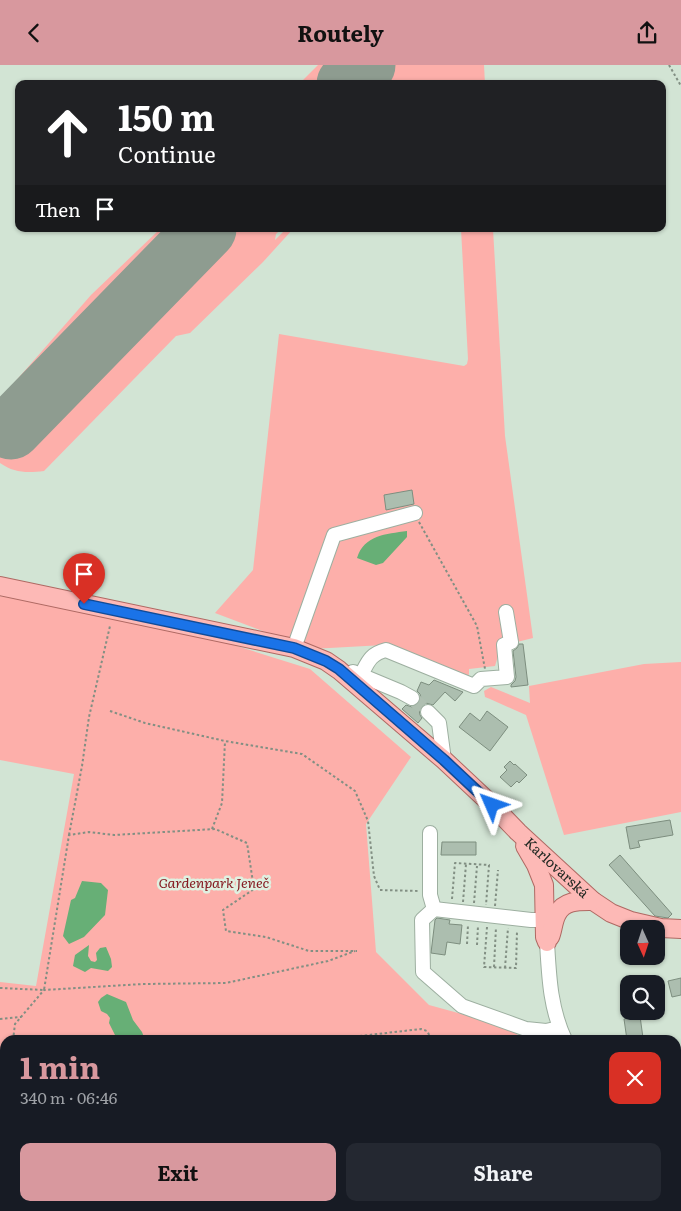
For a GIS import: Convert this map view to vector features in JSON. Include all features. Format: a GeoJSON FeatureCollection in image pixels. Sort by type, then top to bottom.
{"type":"FeatureCollection","features":[{"type":"Feature","properties":{"kind":"main road","name":"Karlovarská"},"geometry":{"type":"LineString","coordinates":[[0,586],[294,648],[326,661],[339,669],[444,760],[593,901],[611,913],[631,921],[661,928],[681,929]]}},
{"type":"Feature","properties":{"kind":"main road"},"geometry":{"type":"LineString","coordinates":[[518,832],[536,865],[544,885],[545,937],[547,942]]}},
{"type":"Feature","properties":{"kind":"main road"},"geometry":{"type":"LineString","coordinates":[[544,911],[556,890],[572,882]]}},
{"type":"Feature","properties":{"kind":"main road"},"geometry":{"type":"LineString","coordinates":[[547,942],[551,936],[556,914],[563,905],[572,882]]}},
{"type":"Feature","properties":{"kind":"main road"},"geometry":{"type":"LineString","coordinates":[[563,905],[576,901],[593,901]]}},
{"type":"Feature","properties":{"kind":"street"},"geometry":{"type":"LineString","coordinates":[[294,648],[334,535],[411,514]]}},
{"type":"Feature","properties":{"kind":"street"},"geometry":{"type":"LineString","coordinates":[[361,675],[370,658],[378,652],[386,650],[474,686],[481,679],[507,677],[504,645],[511,642],[506,612]]}},
{"type":"Feature","properties":{"kind":"street"},"geometry":{"type":"LineString","coordinates":[[339,669],[361,675],[412,698]]}},
{"type":"Feature","properties":{"kind":"street"},"geometry":{"type":"LineString","coordinates":[[428,712],[439,723],[444,760]]}},
{"type":"Feature","properties":{"kind":"street"},"geometry":{"type":"LineString","coordinates":[[430,833],[430,895],[434,909]]}},
{"type":"Feature","properties":{"kind":"street"},"geometry":{"type":"LineString","coordinates":[[544,911],[481,914],[434,909],[422,920],[423,972],[462,1006],[526,1029],[562,1034],[551,994],[547,942]]}},
{"type":"Feature","properties":{"kind":"path"},"geometry":{"type":"LineString","coordinates":[[670,65],[681,86]]}},
{"type":"Feature","properties":{"kind":"path"},"geometry":{"type":"LineString","coordinates":[[411,514],[418,521],[477,626],[487,678]]}},
{"type":"Feature","properties":{"kind":"path"},"geometry":{"type":"LineString","coordinates":[[13,1035],[14,1024],[44,990],[89,717],[110,626]]}},
{"type":"Feature","properties":{"kind":"path"},"geometry":{"type":"LineString","coordinates":[[110,711],[145,723],[225,741],[302,755],[355,791],[368,821],[374,877],[380,890],[430,891]]}},
{"type":"Feature","properties":{"kind":"path"},"geometry":{"type":"LineString","coordinates":[[212,829],[222,803],[225,741]]}},
{"type":"Feature","properties":{"kind":"path"},"geometry":{"type":"LineString","coordinates":[[0,988],[44,990],[143,984],[226,983],[328,961],[357,951],[310,951],[266,937],[226,931],[223,910],[254,889],[247,843],[215,829],[114,835],[89,832],[70,835]]}},
{"type":"Feature","properties":{"kind":"path"},"geometry":{"type":"LineString","coordinates":[[477,945],[481,914],[489,865],[455,863],[481,914],[505,968]]}},
{"type":"Feature","properties":{"kind":"path"},"geometry":{"type":"LineString","coordinates":[[466,864],[494,967]]}},
{"type":"Feature","properties":{"kind":"path"},"geometry":{"type":"LineString","coordinates":[[477,865],[484,967],[516,968],[517,931]]}},
{"type":"Feature","properties":{"kind":"path"},"geometry":{"type":"LineString","coordinates":[[467,944],[498,870]]}},
{"type":"Feature","properties":{"kind":"path"},"geometry":{"type":"LineString","coordinates":[[0,1019],[21,1017]]}},
{"type":"Feature","properties":{"kind":"path"},"geometry":{"type":"LineString","coordinates":[[369,1035],[421,1029],[427,1031],[429,1035]]}},
{"type":"Feature","properties":{"kind":"green space"},"geometry":{"type":"Polygon","coordinates":[[[318,65],[484,65],[485,80],[303,80],[318,65]]]}},
{"type":"Feature","properties":{"kind":"green space"},"geometry":{"type":"Polygon","coordinates":[[[157,232],[278,232],[275,240],[283,232],[290,232],[263,262],[190,333],[176,336],[44,471],[32,472],[10,469],[0,463],[0,399],[91,295],[157,232]]]}},
{"type":"Feature","properties":{"kind":"green space"},"geometry":{"type":"Polygon","coordinates":[[[461,232],[493,232],[505,436],[533,638],[506,643],[498,656],[495,666],[469,669],[468,676],[384,645],[311,649],[215,613],[253,570],[279,334],[464,366],[467,364],[461,232]]]}},
{"type":"Feature","properties":{"kind":"green space","name":"Gardenpark Jeneč"},"geometry":{"type":"Polygon","coordinates":[[[0,596],[221,641],[310,669],[411,757],[366,824],[376,952],[429,1005],[502,1025],[518,1035],[0,1035],[0,982],[36,986],[74,774],[0,760],[0,596]]]}},
{"type":"Feature","properties":{"kind":"green space"},"geometry":{"type":"Polygon","coordinates":[[[681,662],[681,812],[564,835],[526,715],[485,697],[484,691],[491,687],[530,703],[529,686],[644,664],[681,662]]]}},
{"type":"Feature","properties":{"kind":"shaded area"},"geometry":{"type":"Polygon","coordinates":[[[407,531],[407,537],[383,563],[376,565],[357,558],[360,550],[370,540],[384,535],[407,531]]]}},
{"type":"Feature","properties":{"kind":"shaded area"},"geometry":{"type":"Polygon","coordinates":[[[82,881],[101,883],[108,890],[105,915],[84,937],[69,944],[63,936],[71,900],[75,898],[82,881]]]}},
{"type":"Feature","properties":{"kind":"shaded area"},"geometry":{"type":"Polygon","coordinates":[[[89,945],[88,956],[91,961],[95,962],[97,960],[96,953],[100,948],[106,947],[112,967],[108,971],[91,968],[85,972],[73,966],[75,955],[89,945]]]}},
{"type":"Feature","properties":{"kind":"shaded area"},"geometry":{"type":"Polygon","coordinates":[[[107,994],[126,1002],[133,1020],[143,1035],[115,1035],[109,1023],[110,1018],[101,1011],[98,1002],[107,994]]]}},
{"type":"Feature","properties":{"kind":"building"},"geometry":{"type":"Polygon","coordinates":[[[412,490],[414,504],[386,510],[384,495],[412,490]]]}},
{"type":"Feature","properties":{"kind":"building"},"geometry":{"type":"Polygon","coordinates":[[[519,644],[523,644],[528,685],[511,687],[516,677],[513,651],[519,644]]]}},
{"type":"Feature","properties":{"kind":"building"},"geometry":{"type":"Polygon","coordinates":[[[434,680],[463,692],[455,701],[445,692],[433,705],[426,703],[419,710],[422,718],[418,723],[402,709],[406,705],[412,707],[420,702],[420,694],[417,691],[421,682],[429,685],[434,680]]]}},
{"type":"Feature","properties":{"kind":"building"},"geometry":{"type":"Polygon","coordinates":[[[487,711],[508,727],[490,751],[459,727],[470,713],[480,721],[487,711]]]}},
{"type":"Feature","properties":{"kind":"building"},"geometry":{"type":"Polygon","coordinates":[[[510,761],[527,775],[519,783],[517,781],[511,787],[500,777],[507,770],[504,767],[510,761]]]}},
{"type":"Feature","properties":{"kind":"building"},"geometry":{"type":"Polygon","coordinates":[[[670,820],[673,835],[638,841],[640,847],[630,849],[626,827],[670,820]]]}},
{"type":"Feature","properties":{"kind":"building"},"geometry":{"type":"Polygon","coordinates":[[[442,842],[476,842],[476,855],[441,855],[442,842]]]}},
{"type":"Feature","properties":{"kind":"building"},"geometry":{"type":"Polygon","coordinates":[[[620,855],[672,914],[668,918],[655,916],[609,865],[620,855]]]}},
{"type":"Feature","properties":{"kind":"building"},"geometry":{"type":"Polygon","coordinates":[[[437,918],[450,920],[449,924],[462,925],[460,944],[447,942],[445,955],[431,953],[435,920],[437,918]]]}},
{"type":"Feature","properties":{"kind":"building"},"geometry":{"type":"Polygon","coordinates":[[[681,978],[681,995],[672,997],[668,981],[681,978]]]}},
{"type":"Feature","properties":{"kind":"building"},"geometry":{"type":"Polygon","coordinates":[[[624,1020],[641,1020],[643,1035],[626,1035],[624,1020]]]}},
{"type":"Feature","properties":{"kind":"runway"},"geometry":{"type":"LineString","coordinates":[[351,80],[365,65]]}},
{"type":"Feature","properties":{"kind":"runway"},"geometry":{"type":"LineString","coordinates":[[11,429],[203,232]]}},
{"type":"Feature","properties":{"kind":"tunnel"},"geometry":{"type":"LineString","coordinates":[[412,698],[428,712]]}},
{"type":"Feature","properties":{"kind":"route"},"geometry":{"type":"LineString","coordinates":[[84,604],[294,648],[326,661],[339,669],[444,760],[492,805]]}}]}
